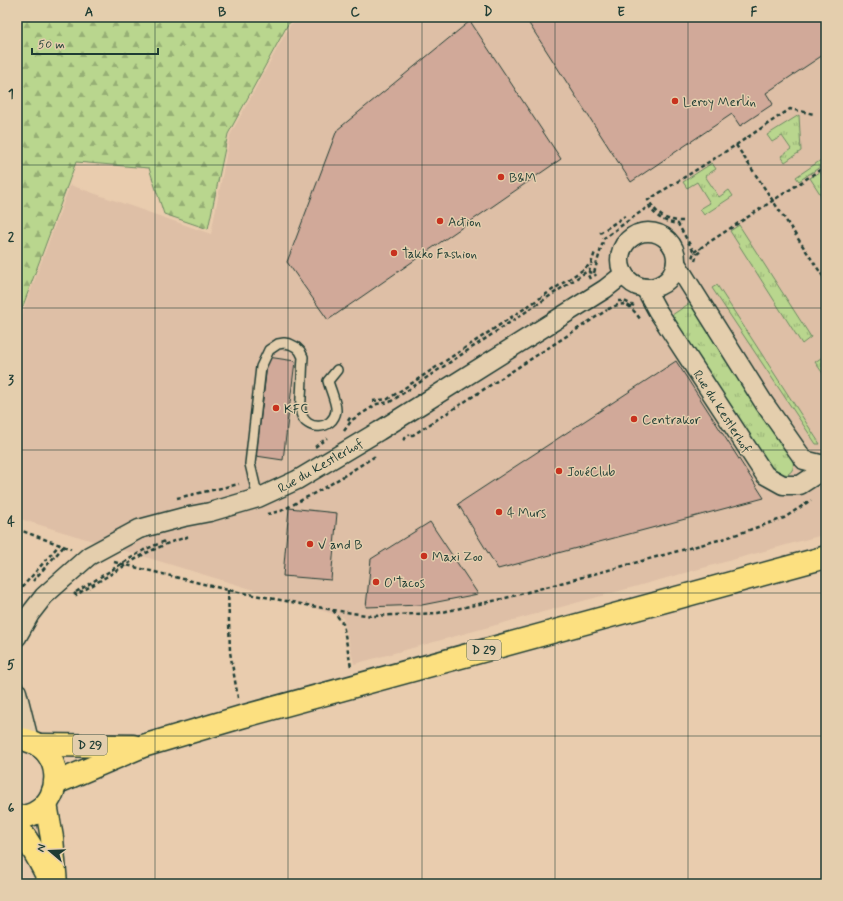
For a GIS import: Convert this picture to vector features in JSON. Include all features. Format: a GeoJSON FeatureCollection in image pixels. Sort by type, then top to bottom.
{"type":"FeatureCollection","features":[{"type":"Feature","properties":{"kind":"main road","name":"D 29"},"geometry":{"type":"LineString","coordinates":[[56,783],[143,746],[241,717],[826,556]]}},
{"type":"Feature","properties":{"kind":"main road","name":"D 29"},"geometry":{"type":"LineString","coordinates":[[28,741],[143,746]]}},
{"type":"Feature","properties":{"kind":"main road"},"geometry":{"type":"LineString","coordinates":[[17,818],[35,813],[46,804],[52,795],[56,783],[56,772],[52,761],[46,752],[28,741]]}},
{"type":"Feature","properties":{"kind":"main road"},"geometry":{"type":"LineString","coordinates":[[46,804],[52,838],[56,884]]}},
{"type":"Feature","properties":{"kind":"main road"},"geometry":{"type":"LineString","coordinates":[[17,826],[27,838],[51,884]]}},
{"type":"Feature","properties":{"kind":"street"},"geometry":{"type":"LineString","coordinates":[[649,232],[658,234],[672,245],[676,254],[676,263],[674,272],[669,279],[654,288],[645,288],[637,286],[630,281],[624,274],[620,260],[625,245],[632,238],[649,232]]}},
{"type":"Feature","properties":{"kind":"street"},"geometry":{"type":"LineString","coordinates":[[676,263],[764,403],[804,460],[826,464]]}},
{"type":"Feature","properties":{"kind":"street","name":"Rue du Kestlerhof"},"geometry":{"type":"LineString","coordinates":[[17,637],[30,614],[44,596],[89,556],[139,529],[210,512],[255,487],[265,496],[297,480],[379,431],[604,289],[624,274]]}},
{"type":"Feature","properties":{"kind":"street","name":"Rue du Kestlerhof"},"geometry":{"type":"LineString","coordinates":[[645,288],[657,310],[764,475],[783,485],[800,484],[826,468]]}},
{"type":"Feature","properties":{"kind":"street"},"geometry":{"type":"LineString","coordinates":[[17,692],[28,741]]}},
{"type":"Feature","properties":{"kind":"lane"},"geometry":{"type":"LineString","coordinates":[[255,487],[250,464],[261,366],[269,350],[273,346],[284,343],[296,346],[300,351],[303,357],[301,412],[305,421],[312,426],[328,424],[335,415],[337,409],[328,381],[336,370]]}},
{"type":"Feature","properties":{"kind":"path"},"geometry":{"type":"LineString","coordinates":[[683,221],[669,220],[662,217],[657,213],[648,200],[790,109],[814,114]]}},
{"type":"Feature","properties":{"kind":"path"},"geometry":{"type":"LineString","coordinates":[[736,145],[826,281]]}},
{"type":"Feature","properties":{"kind":"path"},"geometry":{"type":"LineString","coordinates":[[694,252],[826,166]]}},
{"type":"Feature","properties":{"kind":"path"},"geometry":{"type":"LineString","coordinates":[[594,273],[604,238],[649,206],[655,215],[660,219],[678,224],[685,237]]}},
{"type":"Feature","properties":{"kind":"path"},"geometry":{"type":"LineString","coordinates":[[600,233],[626,216]]}},
{"type":"Feature","properties":{"kind":"path"},"geometry":{"type":"LineString","coordinates":[[592,283],[588,276],[595,252]]}},
{"type":"Feature","properties":{"kind":"path"},"geometry":{"type":"LineString","coordinates":[[373,401],[388,399],[591,264]]}},
{"type":"Feature","properties":{"kind":"path"},"geometry":{"type":"LineString","coordinates":[[341,433],[352,420],[376,404],[390,402],[586,272],[594,273],[598,278]]}},
{"type":"Feature","properties":{"kind":"path"},"geometry":{"type":"LineString","coordinates":[[616,302],[624,301],[631,304],[637,309],[640,316],[644,317],[657,310]]}},
{"type":"Feature","properties":{"kind":"path"},"geometry":{"type":"LineString","coordinates":[[604,303],[609,309]]}},
{"type":"Feature","properties":{"kind":"path"},"geometry":{"type":"LineString","coordinates":[[411,435],[617,304],[630,306],[635,310],[645,325]]}},
{"type":"Feature","properties":{"kind":"path"},"geometry":{"type":"LineString","coordinates":[[343,427],[351,416]]}},
{"type":"Feature","properties":{"kind":"path"},"geometry":{"type":"LineString","coordinates":[[314,449],[331,437]]}},
{"type":"Feature","properties":{"kind":"path"},"geometry":{"type":"LineString","coordinates":[[177,498],[255,487]]}},
{"type":"Feature","properties":{"kind":"path"},"geometry":{"type":"LineString","coordinates":[[181,500],[255,487]]}},
{"type":"Feature","properties":{"kind":"path"},"geometry":{"type":"LineString","coordinates":[[126,565],[228,590],[372,616],[438,613],[502,599],[726,538],[784,518],[814,498]]}},
{"type":"Feature","properties":{"kind":"path"},"geometry":{"type":"LineString","coordinates":[[183,535],[144,550],[77,592],[71,588],[76,595],[146,552],[187,537]]}},
{"type":"Feature","properties":{"kind":"path"},"geometry":{"type":"LineString","coordinates":[[17,593],[60,544]]}},
{"type":"Feature","properties":{"kind":"path"},"geometry":{"type":"LineString","coordinates":[[26,589],[64,546]]}},
{"type":"Feature","properties":{"kind":"path"},"geometry":{"type":"LineString","coordinates":[[228,590],[230,652],[241,717]]}},
{"type":"Feature","properties":{"kind":"path"},"geometry":{"type":"LineString","coordinates":[[333,610],[343,624],[356,686]]}},
{"type":"Feature","properties":{"kind":"shaded area"},"geometry":{"type":"Polygon","coordinates":[[[299,17],[826,17],[826,534],[354,664],[343,617],[17,518],[17,327],[70,185],[211,234],[230,135],[290,25],[299,17]]]}},
{"type":"Feature","properties":{"kind":"green space"},"geometry":{"type":"Polygon","coordinates":[[[17,17],[297,17],[288,24],[228,134],[208,229],[164,214],[149,168],[76,162],[17,322],[17,17]]]}},
{"type":"Feature","properties":{"kind":"green space"},"geometry":{"type":"Polygon","coordinates":[[[799,115],[801,151],[785,162],[781,156],[791,149],[782,136],[772,142],[767,135],[799,115]]]}},
{"type":"Feature","properties":{"kind":"green space"},"geometry":{"type":"Polygon","coordinates":[[[824,158],[826,163],[799,181],[796,177],[824,158]]]}},
{"type":"Feature","properties":{"kind":"green space"},"geometry":{"type":"Polygon","coordinates":[[[712,163],[716,169],[705,176],[719,197],[729,190],[733,196],[704,215],[700,209],[710,203],[697,182],[687,188],[683,182],[712,163]]]}},
{"type":"Feature","properties":{"kind":"green space"},"geometry":{"type":"Polygon","coordinates":[[[820,172],[826,182],[826,203],[810,178],[820,172]]]}},
{"type":"Feature","properties":{"kind":"green space"},"geometry":{"type":"Polygon","coordinates":[[[739,225],[811,337],[802,344],[730,231],[739,225]]]}},
{"type":"Feature","properties":{"kind":"green space"},"geometry":{"type":"Polygon","coordinates":[[[717,285],[820,444],[816,444],[712,288],[717,285]]]}},
{"type":"Feature","properties":{"kind":"green space"},"geometry":{"type":"Polygon","coordinates":[[[690,303],[793,460],[793,469],[787,475],[784,476],[773,471],[672,315],[690,303]]]}},
{"type":"Feature","properties":{"kind":"green space"},"geometry":{"type":"Polygon","coordinates":[[[824,356],[826,360],[826,378],[815,362],[824,356]]]}},
{"type":"Feature","properties":{"kind":"building","name":"Leroy Merlin"},"geometry":{"type":"Polygon","coordinates":[[[529,17],[826,17],[826,53],[766,93],[773,104],[740,126],[732,114],[631,182],[526,19],[529,17]]]}},
{"type":"Feature","properties":{"kind":"building"},"geometry":{"type":"Polygon","coordinates":[[[470,21],[561,159],[328,320],[287,262],[337,130],[470,21]]]}},
{"type":"Feature","properties":{"kind":"building","name":"KFC"},"geometry":{"type":"Polygon","coordinates":[[[268,357],[295,361],[283,460],[256,456],[268,357]]]}},
{"type":"Feature","properties":{"kind":"building"},"geometry":{"type":"Polygon","coordinates":[[[676,361],[764,498],[498,569],[458,504],[676,361]]]}},
{"type":"Feature","properties":{"kind":"building","name":"V and B"},"geometry":{"type":"Polygon","coordinates":[[[289,508],[337,513],[331,580],[283,576],[289,508]]]}},
{"type":"Feature","properties":{"kind":"building"},"geometry":{"type":"Polygon","coordinates":[[[430,522],[478,594],[422,605],[366,607],[371,559],[430,522]]]}},
{"type":"Feature","properties":{"kind":"place","name":"Leroy Merlin"},"geometry":{"type":"Point","coordinates":[675,101]}},
{"type":"Feature","properties":{"kind":"place","name":"B&M"},"geometry":{"type":"Point","coordinates":[501,177]}},
{"type":"Feature","properties":{"kind":"place","name":"Action"},"geometry":{"type":"Point","coordinates":[440,221]}},
{"type":"Feature","properties":{"kind":"place","name":"Takko Fashion"},"geometry":{"type":"Point","coordinates":[394,253]}},
{"type":"Feature","properties":{"kind":"place","name":"KFC"},"geometry":{"type":"Point","coordinates":[276,408]}},
{"type":"Feature","properties":{"kind":"place","name":"Centrakor"},"geometry":{"type":"Point","coordinates":[634,419]}},
{"type":"Feature","properties":{"kind":"place","name":"JouéClub"},"geometry":{"type":"Point","coordinates":[559,471]}},
{"type":"Feature","properties":{"kind":"place","name":"4 Murs"},"geometry":{"type":"Point","coordinates":[499,512]}},
{"type":"Feature","properties":{"kind":"place","name":"V and B"},"geometry":{"type":"Point","coordinates":[310,544]}},
{"type":"Feature","properties":{"kind":"place","name":"Maxi Zoo"},"geometry":{"type":"Point","coordinates":[424,556]}},
{"type":"Feature","properties":{"kind":"place","name":"O'Tacos"},"geometry":{"type":"Point","coordinates":[376,582]}}]}
